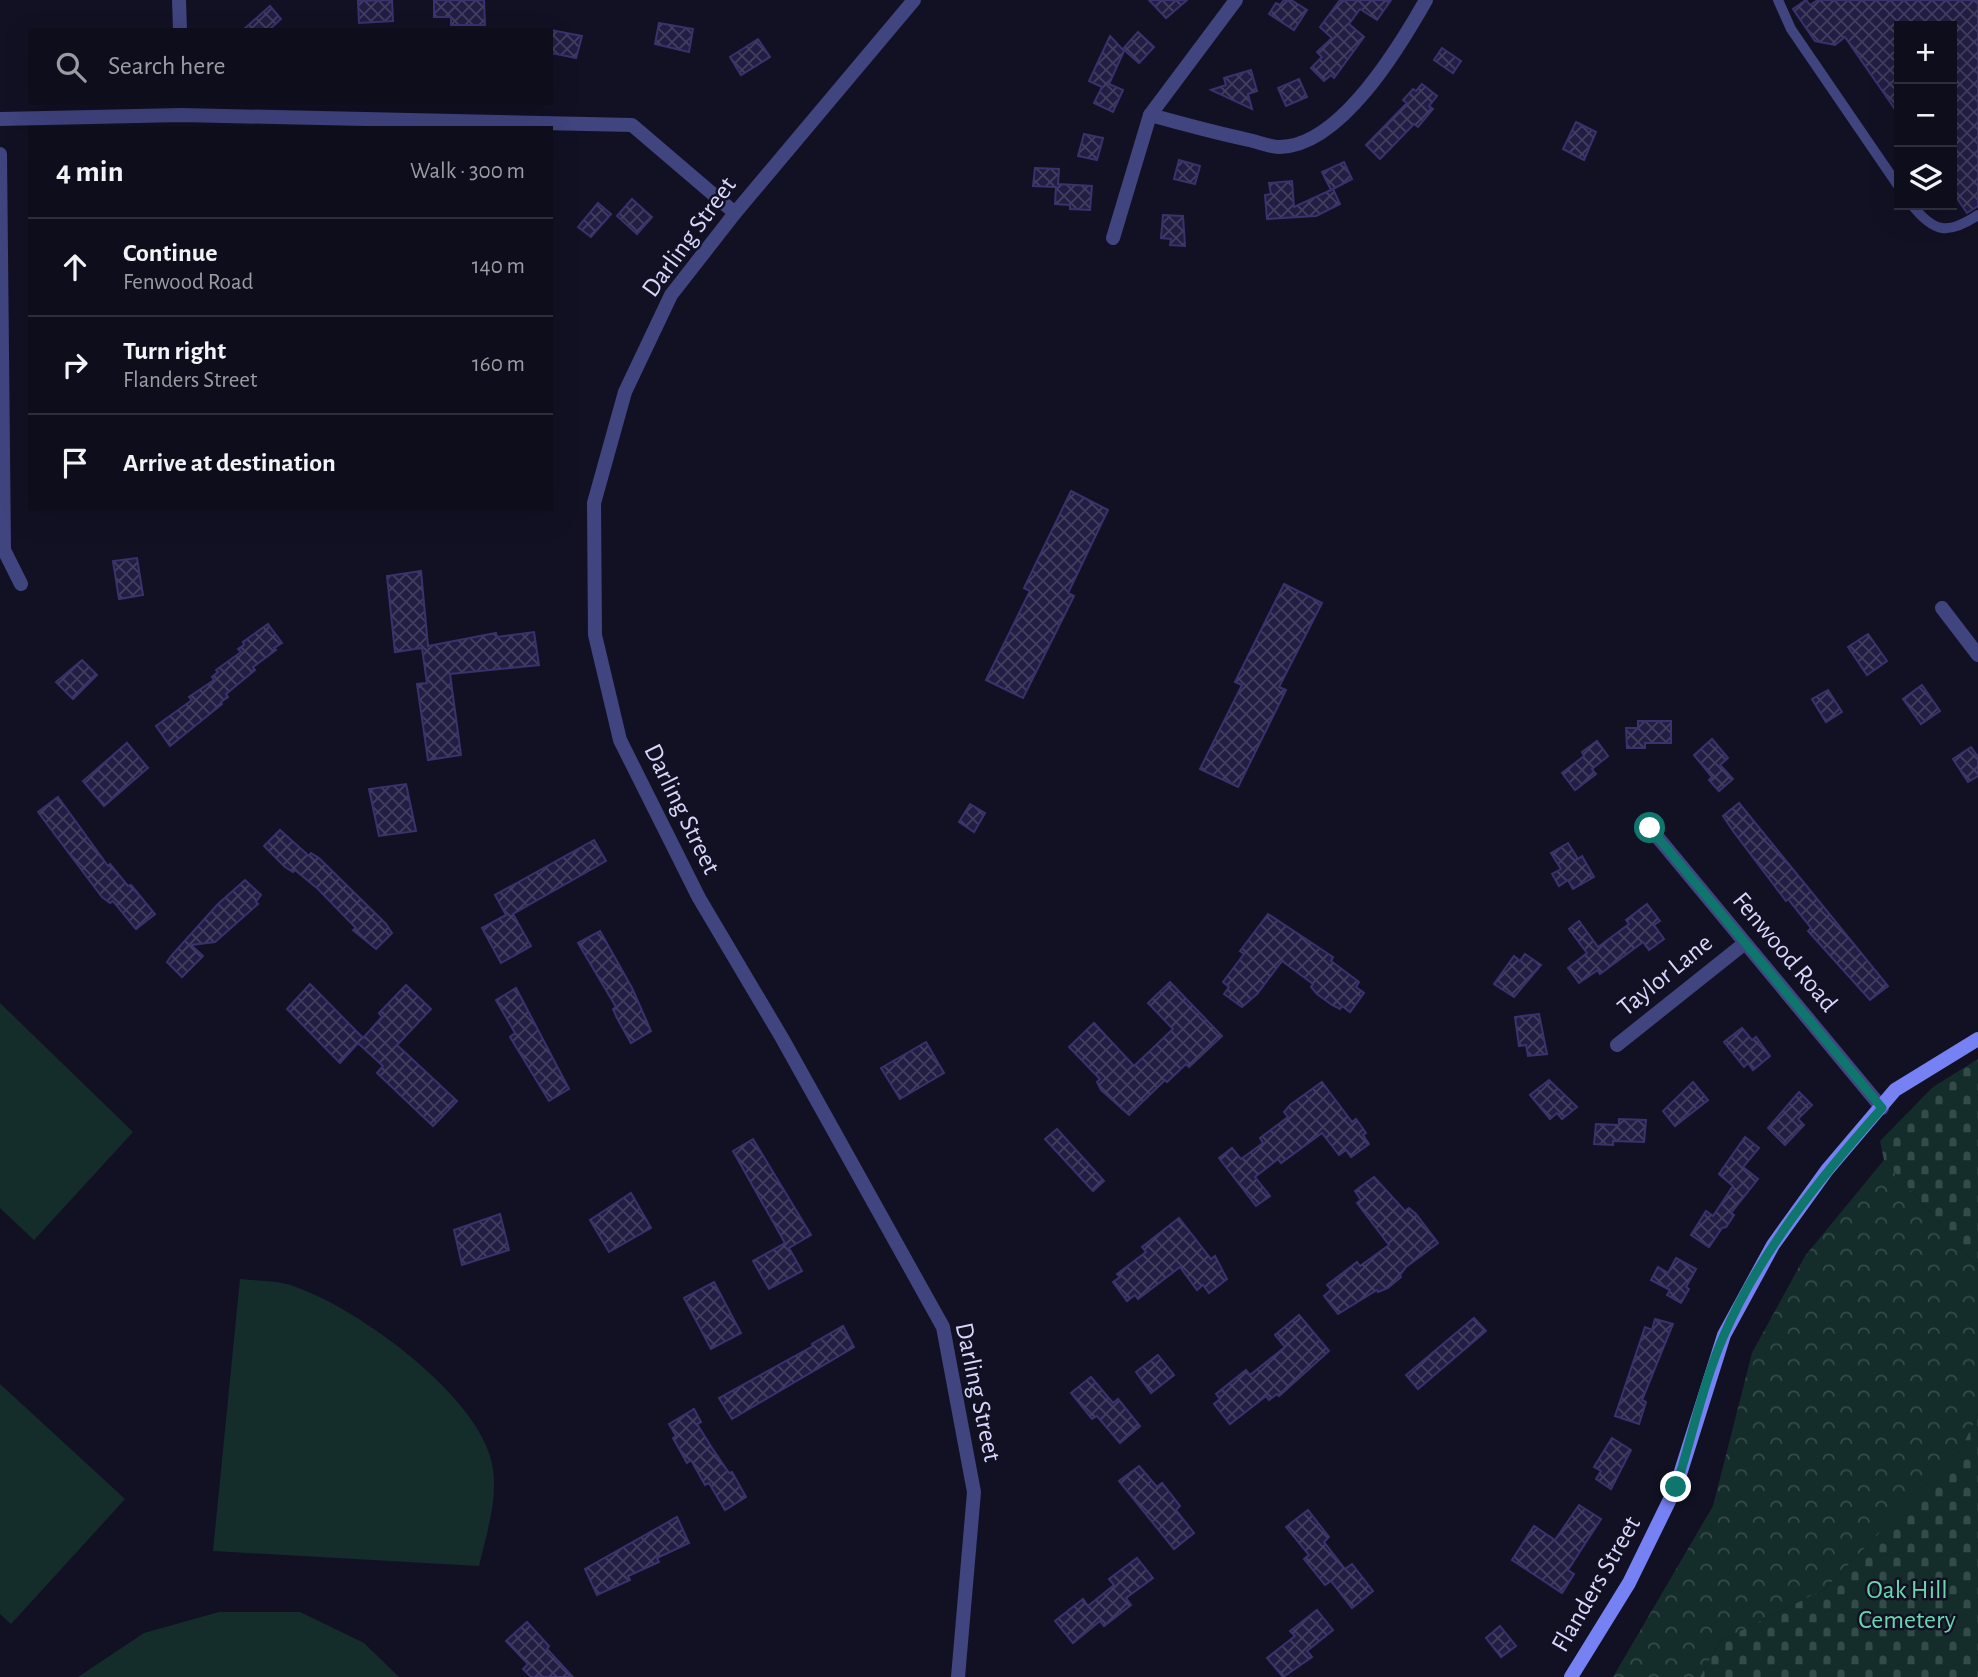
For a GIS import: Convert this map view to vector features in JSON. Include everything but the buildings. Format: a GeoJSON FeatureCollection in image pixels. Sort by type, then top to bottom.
{"type":"FeatureCollection","features":[{"type":"Feature","properties":{"kind":"street"},"geometry":{"type":"LineString","coordinates":[[179,0],[180,28]]}},
{"type":"Feature","properties":{"kind":"street","name":"Darling Street"},"geometry":{"type":"LineString","coordinates":[[914,0],[735,213],[671,295],[625,391],[594,503],[595,635],[620,740],[699,898],[782,1038],[943,1327],[974,1492],[958,1677]]}},
{"type":"Feature","properties":{"kind":"street"},"geometry":{"type":"LineString","coordinates":[[1113,238],[1150,115],[1236,0]]}},
{"type":"Feature","properties":{"kind":"street"},"geometry":{"type":"LineString","coordinates":[[1150,115],[1279,147],[1310,138],[1343,115],[1365,90],[1404,41],[1426,0]]}},
{"type":"Feature","properties":{"kind":"street"},"geometry":{"type":"LineString","coordinates":[[0,119],[182,109],[632,125],[735,213]]}},
{"type":"Feature","properties":{"kind":"street"},"geometry":{"type":"LineString","coordinates":[[0,154],[4,550],[21,584]]}},
{"type":"Feature","properties":{"kind":"street"},"geometry":{"type":"LineString","coordinates":[[1942,608],[1978,655]]}},
{"type":"Feature","properties":{"kind":"street","name":"Fenwood Road"},"geometry":{"type":"LineString","coordinates":[[1650,828],[1882,1108]]}},
{"type":"Feature","properties":{"kind":"street","name":"Taylor Lane"},"geometry":{"type":"LineString","coordinates":[[1617,1045],[1745,943]]}},
{"type":"Feature","properties":{"kind":"street","name":"Flanders Street"},"geometry":{"type":"LineString","coordinates":[[1571,1677],[1629,1583],[1676,1487],[1730,1324],[1773,1245],[1827,1170],[1895,1090],[1978,1039]]}},
{"type":"Feature","properties":{"kind":"lane"},"geometry":{"type":"LineString","coordinates":[[1778,0],[1791,29],[1894,180]]}},
{"type":"Feature","properties":{"kind":"lane"},"geometry":{"type":"LineString","coordinates":[[1916,210],[1924,220],[1938,229],[1954,228],[1978,215]]}},
{"type":"Feature","properties":{"kind":"green space"},"geometry":{"type":"Polygon","coordinates":[[[0,1003],[133,1132],[34,1240],[0,1208],[0,1003]]]}},
{"type":"Feature","properties":{"kind":"green space"},"geometry":{"type":"Polygon","coordinates":[[[1978,1059],[1978,1267],[1884,1160],[1880,1141],[1933,1087],[1978,1059]]]}},
{"type":"Feature","properties":{"kind":"green space"},"geometry":{"type":"Polygon","coordinates":[[[1884,1160],[1978,1267],[1978,1414],[1961,1449],[1825,1589],[1720,1641],[1700,1677],[1613,1677],[1713,1506],[1752,1353],[1805,1256],[1884,1160]]]}},
{"type":"Feature","properties":{"kind":"green space"},"geometry":{"type":"Polygon","coordinates":[[[240,1279],[287,1284],[348,1312],[408,1354],[460,1405],[478,1431],[490,1456],[493,1470],[492,1511],[479,1566],[213,1551],[240,1279]]]}},
{"type":"Feature","properties":{"kind":"green space"},"geometry":{"type":"Polygon","coordinates":[[[0,1384],[125,1499],[11,1624],[0,1614],[0,1384]]]}},
{"type":"Feature","properties":{"kind":"green space","name":"Oak Hill Cemetery"},"geometry":{"type":"Polygon","coordinates":[[[1978,1414],[1978,1677],[1700,1677],[1720,1641],[1825,1589],[1961,1449],[1978,1414]]]}},
{"type":"Feature","properties":{"kind":"green space"},"geometry":{"type":"Polygon","coordinates":[[[219,1612],[300,1612],[364,1643],[399,1677],[78,1677],[144,1633],[219,1612]]]}},
{"type":"Feature","properties":{"kind":"route"},"geometry":{"type":"LineString","coordinates":[[1650,828],[1882,1108],[1827,1170],[1773,1245],[1724,1335],[1676,1487]]}}]}
